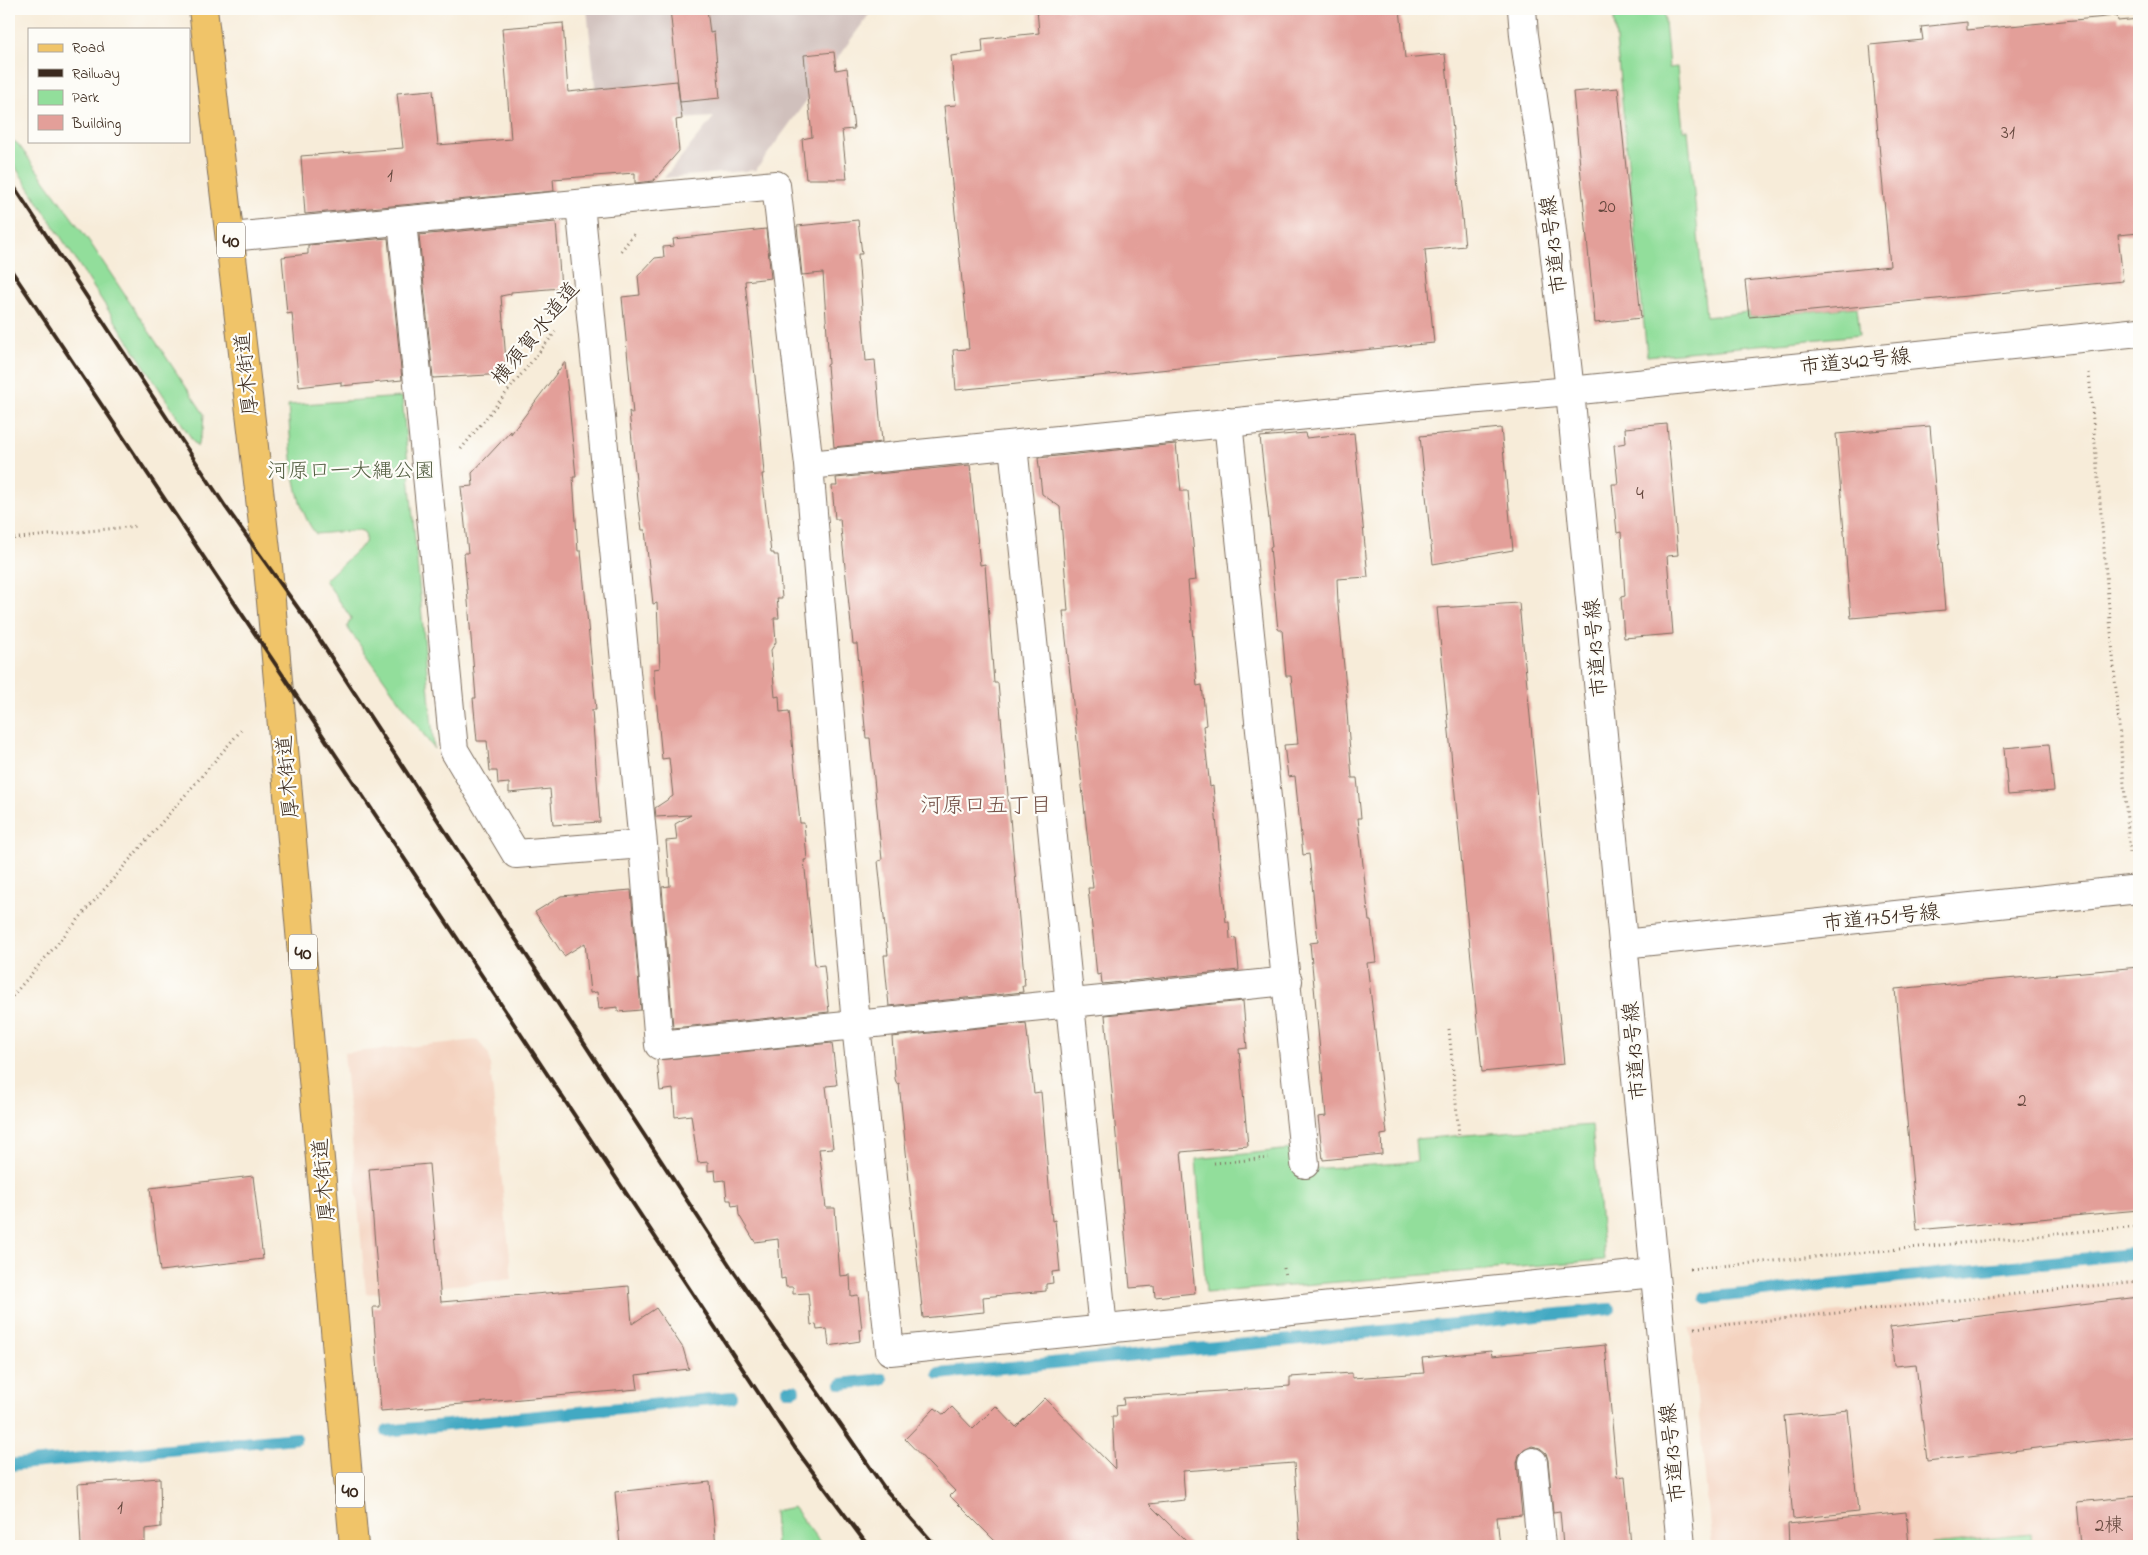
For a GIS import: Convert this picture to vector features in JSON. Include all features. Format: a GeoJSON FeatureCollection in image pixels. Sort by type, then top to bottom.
{"type":"FeatureCollection","features":[{"type":"Feature","properties":{"kind":"main road","name":"厚木街道"},"geometry":{"type":"LineString","coordinates":[[203,9],[268,567],[354,1546]]}},
{"type":"Feature","properties":{"kind":"street","name":"市道13号線"},"geometry":{"type":"LineString","coordinates":[[1522,9],[1551,222],[1570,391],[1681,1546]]}},
{"type":"Feature","properties":{"kind":"street"},"geometry":{"type":"LineString","coordinates":[[231,238],[776,185],[809,465],[856,1025],[890,1351],[1103,1328],[1655,1281]]}},
{"type":"Feature","properties":{"kind":"street"},"geometry":{"type":"LineString","coordinates":[[580,204],[643,844],[659,1045],[1288,981]]}},
{"type":"Feature","properties":{"kind":"street"},"geometry":{"type":"LineString","coordinates":[[402,221],[454,750],[516,854],[643,844]]}},
{"type":"Feature","properties":{"kind":"street","name":"市道342号線"},"geometry":{"type":"LineString","coordinates":[[809,465],[1228,422],[1570,391],[2139,332]]}},
{"type":"Feature","properties":{"kind":"street"},"geometry":{"type":"LineString","coordinates":[[1228,422],[1288,981],[1305,1159]]}},
{"type":"Feature","properties":{"kind":"street"},"geometry":{"type":"LineString","coordinates":[[1013,445],[1103,1328]]}},
{"type":"Feature","properties":{"kind":"street","name":"市道1751号線"},"geometry":{"type":"LineString","coordinates":[[1624,944],[2136,890]]}},
{"type":"Feature","properties":{"kind":"street"},"geometry":{"type":"LineString","coordinates":[[1533,1462],[1541,1546]]}},
{"type":"Feature","properties":{"kind":"path","name":"横須賀水道道"},"geometry":{"type":"LineString","coordinates":[[429,489],[665,196]]}},
{"type":"Feature","properties":{"kind":"path"},"geometry":{"type":"LineString","coordinates":[[2086,337],[2136,890]]}},
{"type":"Feature","properties":{"kind":"path"},"geometry":{"type":"LineString","coordinates":[[9,539],[137,526]]}},
{"type":"Feature","properties":{"kind":"path"},"geometry":{"type":"LineString","coordinates":[[9,1000],[243,728]]}},
{"type":"Feature","properties":{"kind":"path"},"geometry":{"type":"LineString","coordinates":[[1448,1029],[1459,1135]]}},
{"type":"Feature","properties":{"kind":"path"},"geometry":{"type":"LineString","coordinates":[[1214,1163],[1305,1159]]}},
{"type":"Feature","properties":{"kind":"path"},"geometry":{"type":"LineString","coordinates":[[1689,1269],[2139,1226]]}},
{"type":"Feature","properties":{"kind":"path"},"geometry":{"type":"LineString","coordinates":[[1693,1328],[2139,1281]]}},
{"type":"Feature","properties":{"kind":"shaded area"},"geometry":{"type":"Polygon","coordinates":[[[587,9],[873,9],[756,170],[664,178],[714,117],[599,124],[587,9]]]}},
{"type":"Feature","properties":{"kind":"shaded area"},"geometry":{"type":"Polygon","coordinates":[[[478,1040],[489,1055],[512,1279],[366,1294],[344,1053],[478,1040]]]}},
{"type":"Feature","properties":{"kind":"shaded area"},"geometry":{"type":"Polygon","coordinates":[[[2139,1280],[2139,1546],[1712,1546],[1690,1328],[2139,1280]]]}},
{"type":"Feature","properties":{"kind":"green space"},"geometry":{"type":"Polygon","coordinates":[[[1613,9],[1664,9],[1669,68],[1677,67],[1683,130],[1688,130],[1706,317],[1748,312],[1749,317],[1857,307],[1860,335],[1647,356],[1613,9]]]}},
{"type":"Feature","properties":{"kind":"green space"},"geometry":{"type":"Polygon","coordinates":[[[9,138],[18,144],[89,241],[204,414],[203,430],[197,447],[9,157],[9,138]]]}},
{"type":"Feature","properties":{"kind":"green space","name":"河原口一大縄公園"},"geometry":{"type":"Polygon","coordinates":[[[402,397],[434,749],[347,627],[351,618],[325,580],[365,543],[366,536],[364,532],[359,530],[316,534],[308,521],[297,490],[292,454],[288,405],[402,397]]]}},
{"type":"Feature","properties":{"kind":"green space"},"geometry":{"type":"Polygon","coordinates":[[[1592,1125],[1604,1260],[1206,1293],[1196,1159],[1292,1149],[1294,1170],[1417,1162],[1415,1139],[1592,1125]]]}},
{"type":"Feature","properties":{"kind":"green space"},"geometry":{"type":"Polygon","coordinates":[[[793,1507],[823,1546],[776,1546],[774,1511],[793,1507]]]}},
{"type":"Feature","properties":{"kind":"green space"},"geometry":{"type":"Polygon","coordinates":[[[2031,1534],[2032,1546],[1933,1546],[1933,1544],[2031,1534]]]}},
{"type":"Feature","properties":{"kind":"building"},"geometry":{"type":"Polygon","coordinates":[[[670,9],[707,9],[710,33],[714,32],[720,98],[680,102],[670,9]]]}},
{"type":"Feature","properties":{"kind":"building"},"geometry":{"type":"Polygon","coordinates":[[[1037,9],[1400,9],[1405,58],[1445,54],[1465,246],[1425,250],[1434,343],[956,390],[953,350],[969,349],[944,106],[956,105],[951,56],[983,52],[982,39],[1039,33],[1037,9]]]}},
{"type":"Feature","properties":{"kind":"building"},"geometry":{"type":"Polygon","coordinates":[[[2117,16],[2118,21],[2139,19],[2139,233],[2118,235],[2123,281],[1749,317],[1745,281],[1890,266],[1870,45],[1923,40],[1921,27],[1967,22],[1967,30],[2117,16]]]}},
{"type":"Feature","properties":{"kind":"building"},"geometry":{"type":"Polygon","coordinates":[[[563,23],[568,92],[677,81],[682,119],[676,120],[679,151],[653,181],[635,183],[635,173],[553,179],[554,191],[305,214],[301,156],[403,148],[397,93],[433,90],[438,145],[511,139],[502,28],[563,23]]]}},
{"type":"Feature","properties":{"kind":"building"},"geometry":{"type":"Polygon","coordinates":[[[834,52],[836,70],[847,68],[854,129],[842,130],[847,179],[806,179],[802,139],[812,137],[804,55],[834,52]]]}},
{"type":"Feature","properties":{"kind":"building"},"geometry":{"type":"Polygon","coordinates":[[[1618,88],[1641,318],[1595,323],[1573,92],[1618,88]]]}},
{"type":"Feature","properties":{"kind":"building"},"geometry":{"type":"Polygon","coordinates":[[[858,220],[862,254],[858,254],[866,361],[875,360],[882,442],[834,447],[827,365],[829,364],[823,273],[802,275],[797,226],[858,220]]]}},
{"type":"Feature","properties":{"kind":"building"},"geometry":{"type":"Polygon","coordinates":[[[556,222],[561,288],[511,292],[511,294],[501,296],[507,374],[433,378],[419,235],[556,222]]]}},
{"type":"Feature","properties":{"kind":"building"},"geometry":{"type":"Polygon","coordinates":[[[766,229],[771,278],[745,281],[771,553],[778,555],[782,598],[777,598],[779,618],[774,618],[776,642],[771,650],[775,697],[779,696],[780,712],[789,711],[800,823],[804,823],[807,860],[804,860],[815,966],[824,965],[829,1012],[673,1028],[662,887],[670,886],[666,841],[677,840],[675,824],[691,815],[656,817],[655,808],[673,796],[669,758],[662,759],[654,677],[654,669],[660,668],[657,603],[653,604],[645,530],[642,530],[638,500],[629,411],[633,414],[622,297],[640,295],[638,276],[655,258],[664,257],[663,247],[674,246],[673,239],[766,229]]]}},
{"type":"Feature","properties":{"kind":"building"},"geometry":{"type":"Polygon","coordinates":[[[388,238],[402,380],[341,386],[341,382],[299,387],[292,313],[287,314],[282,257],[308,254],[308,245],[388,238]]]}},
{"type":"Feature","properties":{"kind":"building"},"geometry":{"type":"Polygon","coordinates":[[[565,362],[576,477],[573,477],[578,551],[581,551],[596,710],[592,710],[600,822],[553,825],[550,789],[509,793],[509,783],[498,784],[497,771],[490,771],[487,741],[477,741],[473,698],[476,698],[464,553],[468,553],[461,487],[473,486],[472,473],[511,431],[511,434],[565,362]]]}},
{"type":"Feature","properties":{"kind":"building"},"geometry":{"type":"Polygon","coordinates":[[[1667,424],[1678,555],[1667,556],[1673,634],[1624,638],[1621,597],[1625,596],[1621,532],[1617,533],[1612,484],[1618,484],[1614,445],[1626,443],[1625,428],[1667,424]]]}},
{"type":"Feature","properties":{"kind":"building"},"geometry":{"type":"Polygon","coordinates":[[[1930,426],[1945,610],[1851,618],[1836,434],[1930,426]]]}},
{"type":"Feature","properties":{"kind":"building"},"geometry":{"type":"Polygon","coordinates":[[[1501,428],[1513,550],[1433,564],[1420,436],[1501,428]]]}},
{"type":"Feature","properties":{"kind":"building"},"geometry":{"type":"Polygon","coordinates":[[[1305,433],[1306,438],[1354,433],[1368,577],[1337,579],[1338,604],[1352,778],[1357,778],[1361,818],[1358,818],[1369,921],[1371,921],[1376,962],[1367,963],[1387,1134],[1381,1135],[1382,1154],[1323,1160],[1318,1117],[1326,1116],[1310,943],[1318,942],[1309,854],[1303,855],[1295,776],[1288,777],[1284,745],[1298,744],[1291,676],[1286,676],[1282,630],[1278,630],[1270,547],[1272,547],[1260,437],[1305,433]]]}},
{"type":"Feature","properties":{"kind":"building"},"geometry":{"type":"Polygon","coordinates":[[[1176,444],[1181,491],[1188,491],[1192,532],[1196,580],[1188,581],[1197,686],[1202,685],[1206,725],[1203,726],[1210,787],[1213,786],[1226,922],[1229,922],[1230,939],[1236,938],[1239,970],[1102,984],[1101,974],[1097,975],[1088,888],[1093,888],[1063,611],[1068,611],[1060,507],[1042,494],[1038,458],[1176,444]]]}},
{"type":"Feature","properties":{"kind":"building"},"geometry":{"type":"Polygon","coordinates":[[[970,465],[980,565],[985,564],[994,683],[998,683],[1025,986],[1022,986],[1023,992],[889,1006],[884,955],[888,955],[878,861],[882,860],[870,738],[866,738],[857,644],[853,644],[840,519],[835,519],[832,486],[837,486],[836,478],[970,465]]]}},
{"type":"Feature","properties":{"kind":"building"},"geometry":{"type":"Polygon","coordinates":[[[1519,603],[1564,1064],[1482,1072],[1437,608],[1519,603]]]}},
{"type":"Feature","properties":{"kind":"building"},"geometry":{"type":"Polygon","coordinates":[[[2049,744],[2054,791],[2008,795],[2004,748],[2049,744]]]}},
{"type":"Feature","properties":{"kind":"building"},"geometry":{"type":"Polygon","coordinates":[[[631,890],[641,1010],[618,1012],[618,1007],[599,1009],[597,992],[590,993],[585,943],[564,956],[535,912],[561,896],[631,890]]]}},
{"type":"Feature","properties":{"kind":"building"},"geometry":{"type":"Polygon","coordinates":[[[2139,967],[2139,1210],[1917,1230],[1895,989],[2139,967]]]}},
{"type":"Feature","properties":{"kind":"building"},"geometry":{"type":"Polygon","coordinates":[[[1243,1001],[1247,1048],[1239,1049],[1248,1146],[1181,1152],[1195,1293],[1155,1297],[1154,1286],[1130,1288],[1105,1015],[1243,1001]]]}},
{"type":"Feature","properties":{"kind":"building"},"geometry":{"type":"Polygon","coordinates":[[[1026,1023],[1034,1093],[1041,1092],[1052,1221],[1055,1220],[1060,1271],[1052,1272],[1053,1283],[1046,1284],[1046,1291],[983,1297],[984,1312],[923,1318],[899,1083],[897,1084],[895,1079],[892,1037],[1026,1023]]]}},
{"type":"Feature","properties":{"kind":"building"},"geometry":{"type":"Polygon","coordinates":[[[832,1043],[837,1085],[826,1086],[833,1148],[819,1149],[826,1208],[835,1208],[840,1276],[850,1275],[851,1296],[858,1295],[862,1330],[859,1330],[860,1341],[829,1346],[827,1329],[817,1330],[816,1324],[811,1325],[808,1293],[793,1294],[793,1287],[786,1287],[785,1278],[781,1279],[778,1239],[755,1242],[739,1215],[738,1205],[732,1206],[731,1200],[727,1200],[725,1180],[716,1181],[715,1170],[708,1171],[708,1162],[698,1163],[691,1115],[675,1117],[673,1089],[660,1091],[657,1060],[832,1043]]]}},
{"type":"Feature","properties":{"kind":"building"},"geometry":{"type":"Polygon","coordinates":[[[429,1164],[441,1302],[629,1286],[632,1324],[656,1308],[683,1348],[689,1369],[636,1375],[638,1389],[381,1411],[373,1307],[380,1307],[369,1169],[429,1164]]]}},
{"type":"Feature","properties":{"kind":"building"},"geometry":{"type":"Polygon","coordinates":[[[253,1176],[263,1259],[160,1271],[150,1188],[253,1176]]]}},
{"type":"Feature","properties":{"kind":"building"},"geometry":{"type":"Polygon","coordinates":[[[2139,1297],[2139,1436],[1927,1461],[1916,1364],[1894,1366],[1890,1327],[2139,1297]]]}},
{"type":"Feature","properties":{"kind":"building"},"geometry":{"type":"Polygon","coordinates":[[[1605,1345],[1617,1477],[1625,1476],[1631,1546],[1563,1546],[1560,1511],[1553,1512],[1546,1453],[1540,1448],[1532,1446],[1519,1455],[1517,1463],[1522,1515],[1497,1517],[1500,1546],[1300,1546],[1294,1463],[1183,1471],[1185,1500],[1149,1504],[1191,1546],[1000,1546],[950,1496],[955,1491],[905,1439],[935,1408],[944,1415],[952,1407],[973,1429],[996,1406],[1016,1427],[1045,1398],[1115,1469],[1112,1416],[1117,1416],[1116,1406],[1124,1405],[1123,1398],[1290,1386],[1290,1377],[1352,1373],[1352,1378],[1424,1373],[1422,1358],[1491,1351],[1492,1356],[1605,1345]]]}},
{"type":"Feature","properties":{"kind":"building"},"geometry":{"type":"Polygon","coordinates":[[[1848,1410],[1858,1512],[1793,1519],[1784,1416],[1848,1410]]]}},
{"type":"Feature","properties":{"kind":"building"},"geometry":{"type":"Polygon","coordinates":[[[160,1478],[161,1527],[145,1529],[145,1542],[81,1546],[78,1484],[160,1478]]]}},
{"type":"Feature","properties":{"kind":"building"},"geometry":{"type":"Polygon","coordinates":[[[710,1482],[716,1546],[620,1546],[615,1492],[710,1482]]]}},
{"type":"Feature","properties":{"kind":"building"},"geometry":{"type":"Polygon","coordinates":[[[2139,1496],[2139,1546],[2081,1546],[2077,1502],[2139,1496]]]}},
{"type":"Feature","properties":{"kind":"building"},"geometry":{"type":"Polygon","coordinates":[[[1906,1512],[1909,1546],[1789,1546],[1788,1524],[1906,1512]]]}},
{"type":"Feature","properties":{"kind":"waterway"},"geometry":{"type":"LineString","coordinates":[[1705,1298],[2139,1253]]}},
{"type":"Feature","properties":{"kind":"waterway"},"geometry":{"type":"LineString","coordinates":[[939,1374],[1610,1309]]}},
{"type":"Feature","properties":{"kind":"waterway"},"geometry":{"type":"LineString","coordinates":[[842,1384],[882,1379]]}},
{"type":"Feature","properties":{"kind":"waterway"},"geometry":{"type":"LineString","coordinates":[[787,1390],[794,1390]]}},
{"type":"Feature","properties":{"kind":"waterway"},"geometry":{"type":"LineString","coordinates":[[386,1431],[732,1397]]}},
{"type":"Feature","properties":{"kind":"waterway"},"geometry":{"type":"LineString","coordinates":[[9,1465],[296,1438]]}},
{"type":"Feature","properties":{"kind":"railway"},"geometry":{"type":"LineString","coordinates":[[9,179],[225,506],[308,622],[732,1269],[885,1489],[936,1546]]}},
{"type":"Feature","properties":{"kind":"railway"},"geometry":{"type":"LineString","coordinates":[[9,267],[276,665],[795,1448],[868,1546]]}},
{"type":"Feature","properties":{"kind":"district","name":"河原口五丁目"},"geometry":{"type":"Point","coordinates":[986,804]}}]}
